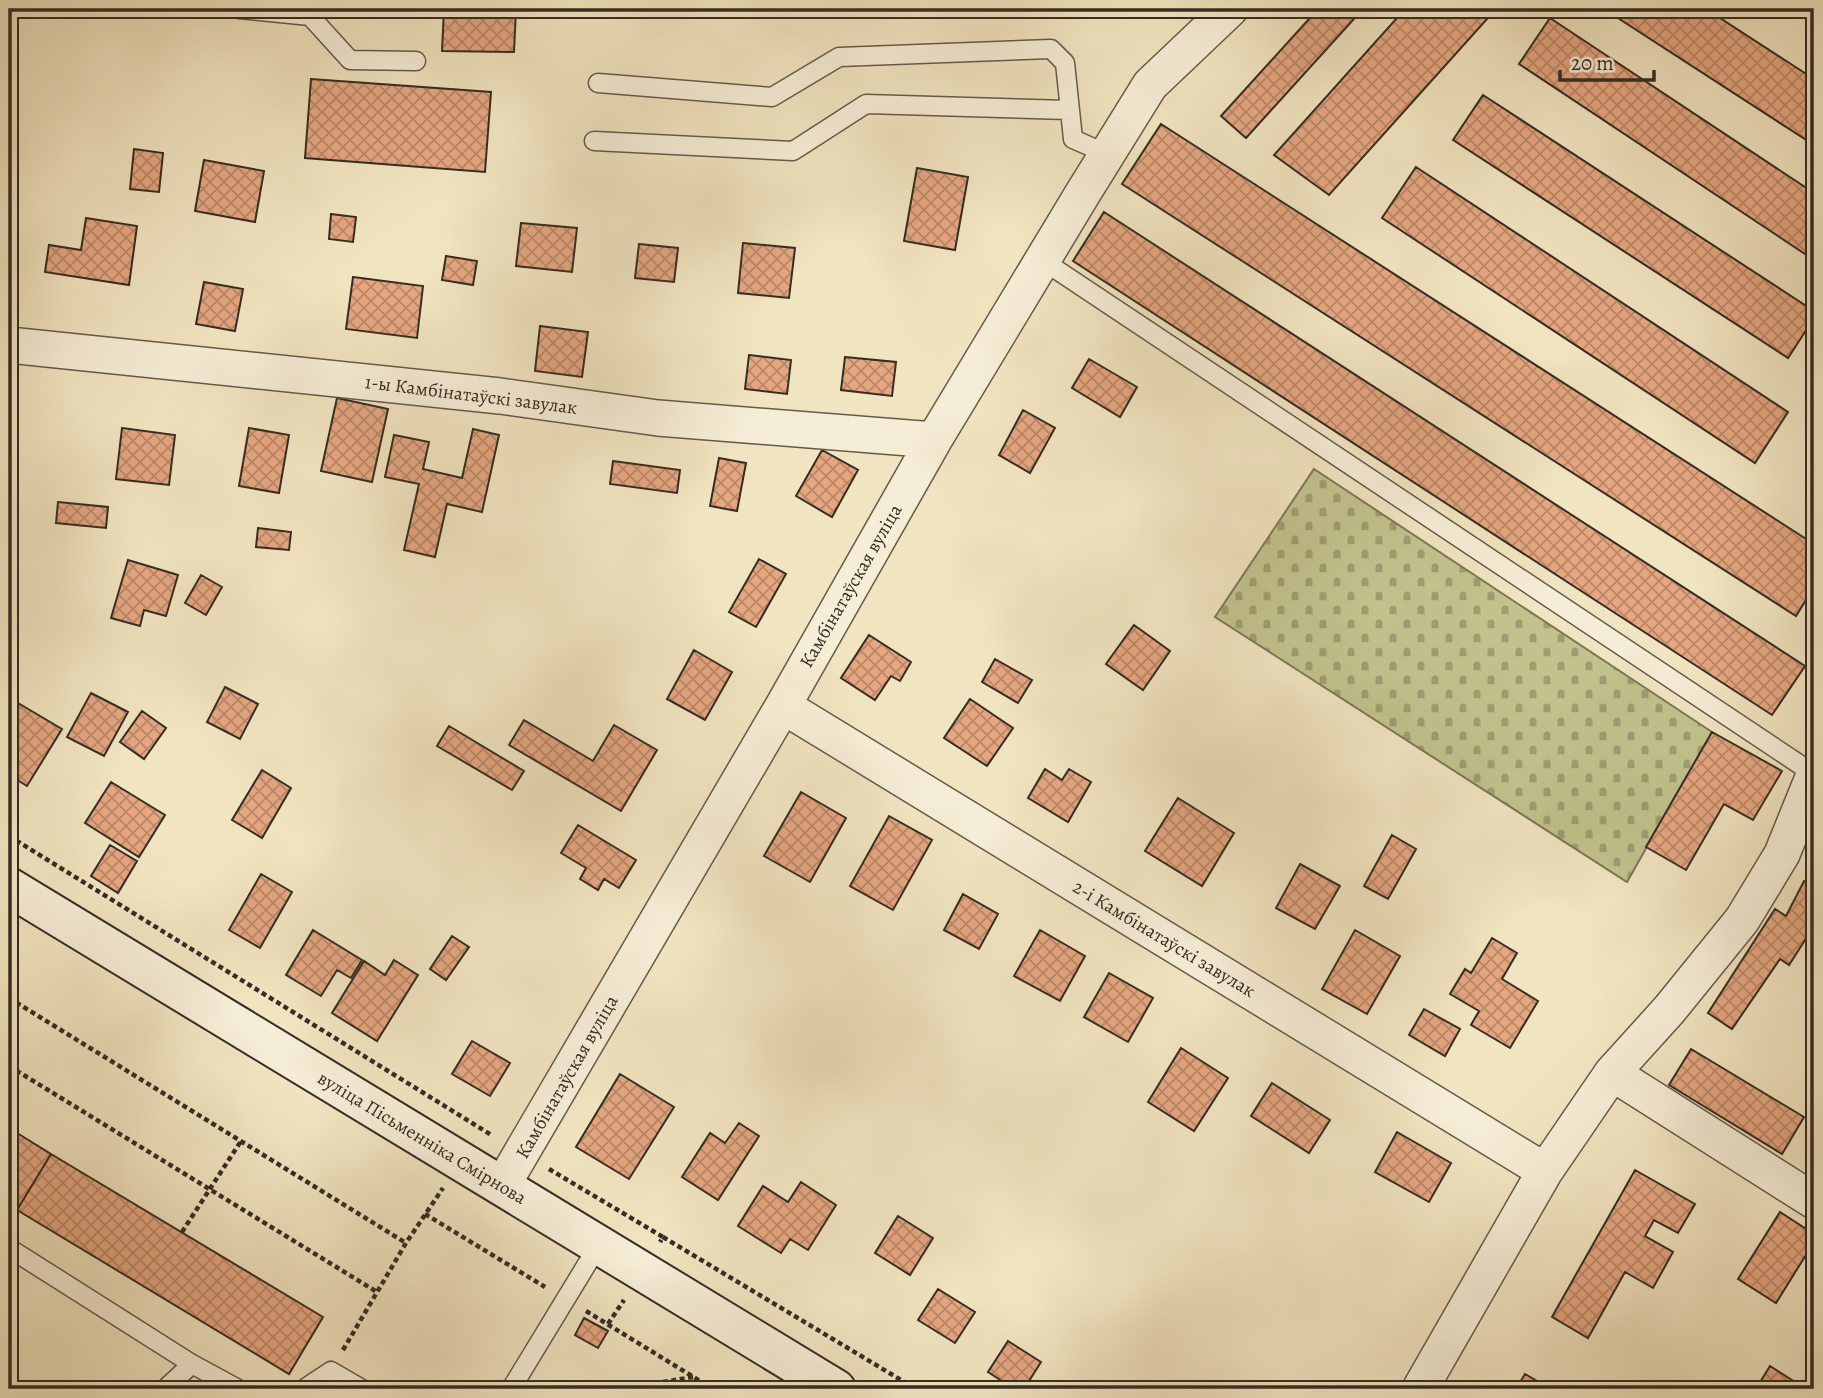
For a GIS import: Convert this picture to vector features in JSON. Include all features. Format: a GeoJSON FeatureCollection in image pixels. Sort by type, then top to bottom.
{"type":"FeatureCollection","features":[{"type":"Feature","properties":{"kind":"main road","name":"вуліца Пісьменніка Смірнова"},"geometry":{"type":"LineString","coordinates":[[9,887],[836,1389]]}},
{"type":"Feature","properties":{"kind":"street","name":"Камбінатаўская вуліца"},"geometry":{"type":"LineString","coordinates":[[502,1186],[783,706],[934,440],[1107,153],[1150,85],[1230,9]]}},
{"type":"Feature","properties":{"kind":"street","name":"1-ы Камбінатаўскі завулак"},"geometry":{"type":"LineString","coordinates":[[9,345],[500,396],[658,418],[934,440]]}},
{"type":"Feature","properties":{"kind":"street","name":"2-і Камбінатаўскі завулак"},"geometry":{"type":"LineString","coordinates":[[783,706],[1545,1171]]}},
{"type":"Feature","properties":{"kind":"street"},"geometry":{"type":"LineString","coordinates":[[1420,1389],[1545,1171],[1612,1073],[1670,1010],[1742,920],[1782,853],[1814,774]]}},
{"type":"Feature","properties":{"kind":"street"},"geometry":{"type":"LineString","coordinates":[[1612,1073],[1814,1200]]}},
{"type":"Feature","properties":{"kind":"lane"},"geometry":{"type":"LineString","coordinates":[[239,9],[310,16],[351,60],[416,61]]}},
{"type":"Feature","properties":{"kind":"lane"},"geometry":{"type":"LineString","coordinates":[[598,83],[772,97],[839,57],[1051,49],[1065,63],[1073,139],[1107,153]]}},
{"type":"Feature","properties":{"kind":"lane"},"geometry":{"type":"LineString","coordinates":[[594,141],[793,150],[866,104],[1068,110]]}},
{"type":"Feature","properties":{"kind":"lane"},"geometry":{"type":"LineString","coordinates":[[1042,260],[1814,774]]}},
{"type":"Feature","properties":{"kind":"lane"},"geometry":{"type":"LineString","coordinates":[[512,1389],[598,1246]]}},
{"type":"Feature","properties":{"kind":"lane"},"geometry":{"type":"LineString","coordinates":[[9,1248],[192,1364],[238,1389]]}},
{"type":"Feature","properties":{"kind":"lane"},"geometry":{"type":"LineString","coordinates":[[165,1389],[192,1364]]}},
{"type":"Feature","properties":{"kind":"lane"},"geometry":{"type":"LineString","coordinates":[[304,1389],[331,1371],[362,1389]]}},
{"type":"Feature","properties":{"kind":"path"},"geometry":{"type":"LineString","coordinates":[[9,998],[406,1243],[331,1371]]}},
{"type":"Feature","properties":{"kind":"path"},"geometry":{"type":"LineString","coordinates":[[9,1066],[377,1292]]}},
{"type":"Feature","properties":{"kind":"path"},"geometry":{"type":"LineString","coordinates":[[182,1232],[241,1141]]}},
{"type":"Feature","properties":{"kind":"path"},"geometry":{"type":"LineString","coordinates":[[663,1237],[916,1389]]}},
{"type":"Feature","properties":{"kind":"path"},"geometry":{"type":"LineString","coordinates":[[621,1389],[694,1377]]}},
{"type":"Feature","properties":{"kind":"path"},"geometry":{"type":"LineString","coordinates":[[9,1382],[22,1389]]}},
{"type":"Feature","properties":{"kind":"green space"},"geometry":{"type":"Polygon","coordinates":[[[1314,469],[1712,732],[1627,882],[1215,617],[1314,469]]]}},
{"type":"Feature","properties":{"kind":"building"},"geometry":{"type":"Polygon","coordinates":[[[444,9],[516,9],[514,52],[442,51],[444,9]]]}},
{"type":"Feature","properties":{"kind":"building"},"geometry":{"type":"Polygon","coordinates":[[[1318,9],[1363,9],[1246,138],[1221,116],[1318,9]]]}},
{"type":"Feature","properties":{"kind":"building"},"geometry":{"type":"Polygon","coordinates":[[[1405,9],[1496,9],[1329,195],[1274,155],[1405,9]]]}},
{"type":"Feature","properties":{"kind":"building"},"geometry":{"type":"Polygon","coordinates":[[[1604,9],[1706,9],[1814,79],[1814,145],[1604,9]]]}},
{"type":"Feature","properties":{"kind":"building"},"geometry":{"type":"Polygon","coordinates":[[[1794,9],[1814,9],[1814,21],[1794,9]]]}},
{"type":"Feature","properties":{"kind":"building"},"geometry":{"type":"Polygon","coordinates":[[[1550,18],[1814,193],[1814,260],[1519,64],[1550,18]]]}},
{"type":"Feature","properties":{"kind":"building"},"geometry":{"type":"Polygon","coordinates":[[[311,79],[491,92],[485,172],[305,158],[311,79]]]}},
{"type":"Feature","properties":{"kind":"building"},"geometry":{"type":"Polygon","coordinates":[[[1483,95],[1814,311],[1814,318],[1788,358],[1453,140],[1483,95]]]}},
{"type":"Feature","properties":{"kind":"building"},"geometry":{"type":"Polygon","coordinates":[[[1161,124],[1814,544],[1814,587],[1796,616],[1122,184],[1161,124]]]}},
{"type":"Feature","properties":{"kind":"building"},"geometry":{"type":"Polygon","coordinates":[[[134,149],[163,153],[159,192],[130,189],[134,149]]]}},
{"type":"Feature","properties":{"kind":"building"},"geometry":{"type":"Polygon","coordinates":[[[204,160],[264,171],[255,222],[195,211],[204,160]]]}},
{"type":"Feature","properties":{"kind":"building"},"geometry":{"type":"Polygon","coordinates":[[[1416,167],[1788,412],[1755,463],[1382,218],[1416,167]]]}},
{"type":"Feature","properties":{"kind":"building"},"geometry":{"type":"Polygon","coordinates":[[[917,168],[968,177],[955,250],[904,241],[917,168]]]}},
{"type":"Feature","properties":{"kind":"building"},"geometry":{"type":"Polygon","coordinates":[[[1104,212],[1805,666],[1772,715],[1073,261],[1104,212]]]}},
{"type":"Feature","properties":{"kind":"building"},"geometry":{"type":"Polygon","coordinates":[[[331,214],[356,217],[353,242],[329,239],[331,214]]]}},
{"type":"Feature","properties":{"kind":"building"},"geometry":{"type":"Polygon","coordinates":[[[86,218],[137,226],[129,285],[45,272],[49,245],[81,250],[86,218]]]}},
{"type":"Feature","properties":{"kind":"building"},"geometry":{"type":"Polygon","coordinates":[[[521,223],[577,228],[572,272],[516,266],[521,223]]]}},
{"type":"Feature","properties":{"kind":"building"},"geometry":{"type":"Polygon","coordinates":[[[743,243],[795,248],[789,298],[738,293],[743,243]]]}},
{"type":"Feature","properties":{"kind":"building"},"geometry":{"type":"Polygon","coordinates":[[[639,244],[678,248],[674,282],[635,278],[639,244]]]}},
{"type":"Feature","properties":{"kind":"building"},"geometry":{"type":"Polygon","coordinates":[[[446,256],[477,261],[473,285],[442,280],[446,256]]]}},
{"type":"Feature","properties":{"kind":"building"},"geometry":{"type":"Polygon","coordinates":[[[353,277],[423,286],[417,338],[346,329],[353,277]]]}},
{"type":"Feature","properties":{"kind":"building"},"geometry":{"type":"Polygon","coordinates":[[[204,282],[243,289],[235,331],[196,324],[204,282]]]}},
{"type":"Feature","properties":{"kind":"building"},"geometry":{"type":"Polygon","coordinates":[[[540,326],[588,332],[582,377],[535,371],[540,326]]]}},
{"type":"Feature","properties":{"kind":"building"},"geometry":{"type":"Polygon","coordinates":[[[749,355],[791,360],[787,394],[745,389],[749,355]]]}},
{"type":"Feature","properties":{"kind":"building"},"geometry":{"type":"Polygon","coordinates":[[[845,357],[896,362],[892,396],[841,390],[845,357]]]}},
{"type":"Feature","properties":{"kind":"building"},"geometry":{"type":"Polygon","coordinates":[[[1089,359],[1137,387],[1120,417],[1072,388],[1089,359]]]}},
{"type":"Feature","properties":{"kind":"building"},"geometry":{"type":"Polygon","coordinates":[[[337,398],[388,409],[372,482],[321,471],[337,398]]]}},
{"type":"Feature","properties":{"kind":"building"},"geometry":{"type":"Polygon","coordinates":[[[1023,410],[1055,428],[1030,473],[999,455],[1023,410]]]}},
{"type":"Feature","properties":{"kind":"building"},"geometry":{"type":"Polygon","coordinates":[[[122,428],[175,435],[169,485],[116,479],[122,428]]]}},
{"type":"Feature","properties":{"kind":"building"},"geometry":{"type":"Polygon","coordinates":[[[249,428],[289,435],[279,493],[239,486],[249,428]]]}},
{"type":"Feature","properties":{"kind":"building"},"geometry":{"type":"Polygon","coordinates":[[[473,429],[499,435],[482,512],[447,504],[435,557],[404,550],[419,484],[385,477],[394,435],[429,442],[423,469],[462,478],[473,429]]]}},
{"type":"Feature","properties":{"kind":"building"},"geometry":{"type":"Polygon","coordinates":[[[822,450],[858,470],[832,517],[796,496],[822,450]]]}},
{"type":"Feature","properties":{"kind":"building"},"geometry":{"type":"Polygon","coordinates":[[[719,458],[746,463],[737,511],[710,506],[719,458]]]}},
{"type":"Feature","properties":{"kind":"building"},"geometry":{"type":"Polygon","coordinates":[[[613,461],[680,470],[677,493],[610,484],[613,461]]]}},
{"type":"Feature","properties":{"kind":"building"},"geometry":{"type":"Polygon","coordinates":[[[58,502],[108,507],[106,528],[56,523],[58,502]]]}},
{"type":"Feature","properties":{"kind":"building"},"geometry":{"type":"Polygon","coordinates":[[[258,528],[291,532],[289,550],[256,547],[258,528]]]}},
{"type":"Feature","properties":{"kind":"building"},"geometry":{"type":"Polygon","coordinates":[[[759,559],[786,574],[756,627],[729,612],[759,559]]]}},
{"type":"Feature","properties":{"kind":"building"},"geometry":{"type":"Polygon","coordinates":[[[128,560],[178,575],[166,616],[144,610],[140,626],[111,618],[128,560]]]}},
{"type":"Feature","properties":{"kind":"building"},"geometry":{"type":"Polygon","coordinates":[[[201,575],[222,587],[206,615],[185,603],[201,575]]]}},
{"type":"Feature","properties":{"kind":"building"},"geometry":{"type":"Polygon","coordinates":[[[1134,625],[1170,651],[1143,690],[1106,664],[1134,625]]]}},
{"type":"Feature","properties":{"kind":"building"},"geometry":{"type":"Polygon","coordinates":[[[869,635],[911,662],[900,681],[891,676],[875,700],[841,678],[869,635]]]}},
{"type":"Feature","properties":{"kind":"building"},"geometry":{"type":"Polygon","coordinates":[[[694,650],[732,672],[705,720],[667,699],[694,650]]]}},
{"type":"Feature","properties":{"kind":"building"},"geometry":{"type":"Polygon","coordinates":[[[995,659],[1032,680],[1018,703],[982,682],[995,659]]]}},
{"type":"Feature","properties":{"kind":"building"},"geometry":{"type":"Polygon","coordinates":[[[225,687],[258,704],[240,739],[207,722],[225,687]]]}},
{"type":"Feature","properties":{"kind":"building"},"geometry":{"type":"Polygon","coordinates":[[[91,693],[128,712],[104,756],[67,737],[91,693]]]}},
{"type":"Feature","properties":{"kind":"building"},"geometry":{"type":"Polygon","coordinates":[[[970,699],[1013,728],[987,766],[944,738],[970,699]]]}},
{"type":"Feature","properties":{"kind":"building"},"geometry":{"type":"Polygon","coordinates":[[[18,703],[62,729],[27,786],[9,775],[9,719],[18,703]]]}},
{"type":"Feature","properties":{"kind":"building"},"geometry":{"type":"Polygon","coordinates":[[[142,711],[166,728],[144,759],[120,742],[142,711]]]}},
{"type":"Feature","properties":{"kind":"building"},"geometry":{"type":"Polygon","coordinates":[[[524,720],[593,761],[614,725],[657,750],[621,811],[509,745],[524,720]]]}},
{"type":"Feature","properties":{"kind":"building"},"geometry":{"type":"Polygon","coordinates":[[[449,726],[524,771],[512,790],[437,746],[449,726]]]}},
{"type":"Feature","properties":{"kind":"building"},"geometry":{"type":"Polygon","coordinates":[[[1712,732],[1782,771],[1753,820],[1724,804],[1686,870],[1646,847],[1712,732]]]}},
{"type":"Feature","properties":{"kind":"building"},"geometry":{"type":"Polygon","coordinates":[[[1045,769],[1062,780],[1069,769],[1091,782],[1068,822],[1028,798],[1045,769]]]}},
{"type":"Feature","properties":{"kind":"building"},"geometry":{"type":"Polygon","coordinates":[[[262,770],[291,788],[262,838],[232,820],[262,770]]]}},
{"type":"Feature","properties":{"kind":"building"},"geometry":{"type":"Polygon","coordinates":[[[111,782],[165,815],[139,857],[85,823],[111,782]]]}},
{"type":"Feature","properties":{"kind":"building"},"geometry":{"type":"Polygon","coordinates":[[[801,792],[846,818],[810,882],[764,856],[801,792]]]}},
{"type":"Feature","properties":{"kind":"building"},"geometry":{"type":"Polygon","coordinates":[[[1178,798],[1234,833],[1202,886],[1145,851],[1178,798]]]}},
{"type":"Feature","properties":{"kind":"building"},"geometry":{"type":"Polygon","coordinates":[[[889,816],[932,840],[893,910],[850,886],[889,816]]]}},
{"type":"Feature","properties":{"kind":"building"},"geometry":{"type":"Polygon","coordinates":[[[578,825],[636,860],[619,888],[604,879],[598,890],[580,879],[586,868],[561,853],[578,825]]]}},
{"type":"Feature","properties":{"kind":"building"},"geometry":{"type":"Polygon","coordinates":[[[1392,835],[1416,849],[1388,899],[1364,886],[1392,835]]]}},
{"type":"Feature","properties":{"kind":"building"},"geometry":{"type":"Polygon","coordinates":[[[110,845],[137,861],[118,893],[91,876],[110,845]]]}},
{"type":"Feature","properties":{"kind":"building"},"geometry":{"type":"Polygon","coordinates":[[[1300,864],[1340,886],[1315,929],[1276,908],[1300,864]]]}},
{"type":"Feature","properties":{"kind":"building"},"geometry":{"type":"Polygon","coordinates":[[[261,874],[292,892],[260,948],[229,930],[261,874]]]}},
{"type":"Feature","properties":{"kind":"building"},"geometry":{"type":"Polygon","coordinates":[[[1804,881],[1814,886],[1814,926],[1789,965],[1780,959],[1732,1029],[1708,1013],[1775,909],[1786,916],[1804,881]]]}},
{"type":"Feature","properties":{"kind":"building"},"geometry":{"type":"Polygon","coordinates":[[[963,894],[998,914],[979,949],[944,930],[963,894]]]}},
{"type":"Feature","properties":{"kind":"building"},"geometry":{"type":"Polygon","coordinates":[[[313,930],[362,960],[351,978],[337,970],[321,996],[286,975],[313,930]]]}},
{"type":"Feature","properties":{"kind":"building"},"geometry":{"type":"Polygon","coordinates":[[[1040,930],[1085,956],[1060,1001],[1014,976],[1040,930]]]}},
{"type":"Feature","properties":{"kind":"building"},"geometry":{"type":"Polygon","coordinates":[[[1355,930],[1400,956],[1367,1014],[1322,989],[1355,930]]]}},
{"type":"Feature","properties":{"kind":"building"},"geometry":{"type":"Polygon","coordinates":[[[452,936],[469,947],[446,980],[430,969],[452,936]]]}},
{"type":"Feature","properties":{"kind":"building"},"geometry":{"type":"Polygon","coordinates":[[[1492,938],[1517,953],[1502,979],[1538,1001],[1510,1048],[1471,1025],[1479,1011],[1450,994],[1465,969],[1471,973],[1492,938]]]}},
{"type":"Feature","properties":{"kind":"building"},"geometry":{"type":"Polygon","coordinates":[[[394,960],[418,975],[377,1041],[332,1013],[364,961],[385,975],[394,960]]]}},
{"type":"Feature","properties":{"kind":"building"},"geometry":{"type":"Polygon","coordinates":[[[1109,973],[1153,998],[1128,1042],[1084,1017],[1109,973]]]}},
{"type":"Feature","properties":{"kind":"building"},"geometry":{"type":"Polygon","coordinates":[[[1424,1009],[1460,1029],[1445,1056],[1409,1035],[1424,1009]]]}},
{"type":"Feature","properties":{"kind":"building"},"geometry":{"type":"Polygon","coordinates":[[[472,1041],[510,1063],[490,1096],[452,1074],[472,1041]]]}},
{"type":"Feature","properties":{"kind":"building"},"geometry":{"type":"Polygon","coordinates":[[[1181,1048],[1228,1078],[1194,1131],[1148,1102],[1181,1048]]]}},
{"type":"Feature","properties":{"kind":"building"},"geometry":{"type":"Polygon","coordinates":[[[1691,1049],[1804,1117],[1782,1154],[1669,1085],[1691,1049]]]}},
{"type":"Feature","properties":{"kind":"building"},"geometry":{"type":"Polygon","coordinates":[[[620,1074],[674,1107],[629,1179],[576,1147],[620,1074]]]}},
{"type":"Feature","properties":{"kind":"building"},"geometry":{"type":"Polygon","coordinates":[[[1272,1083],[1330,1120],[1309,1153],[1251,1116],[1272,1083]]]}},
{"type":"Feature","properties":{"kind":"building"},"geometry":{"type":"Polygon","coordinates":[[[739,1123],[759,1136],[718,1200],[682,1177],[710,1133],[725,1143],[739,1123]]]}},
{"type":"Feature","properties":{"kind":"building"},"geometry":{"type":"Polygon","coordinates":[[[9,1128],[51,1154],[17,1210],[9,1205],[9,1128]]]}},
{"type":"Feature","properties":{"kind":"building"},"geometry":{"type":"Polygon","coordinates":[[[1397,1132],[1451,1163],[1429,1202],[1375,1172],[1397,1132]]]}},
{"type":"Feature","properties":{"kind":"building"},"geometry":{"type":"Polygon","coordinates":[[[51,1154],[323,1317],[289,1374],[17,1210],[51,1154]]]}},
{"type":"Feature","properties":{"kind":"building"},"geometry":{"type":"Polygon","coordinates":[[[1635,1170],[1695,1204],[1678,1233],[1654,1220],[1645,1236],[1673,1252],[1653,1288],[1625,1272],[1588,1338],[1552,1317],[1635,1170]]]}},
{"type":"Feature","properties":{"kind":"building"},"geometry":{"type":"Polygon","coordinates":[[[801,1182],[836,1205],[808,1250],[790,1239],[781,1253],[738,1226],[763,1186],[788,1202],[801,1182]]]}},
{"type":"Feature","properties":{"kind":"building"},"geometry":{"type":"Polygon","coordinates":[[[1780,1212],[1814,1234],[1814,1242],[1776,1303],[1738,1279],[1780,1212]]]}},
{"type":"Feature","properties":{"kind":"building"},"geometry":{"type":"Polygon","coordinates":[[[898,1216],[933,1238],[910,1275],[875,1253],[898,1216]]]}},
{"type":"Feature","properties":{"kind":"building"},"geometry":{"type":"Polygon","coordinates":[[[938,1289],[975,1312],[955,1343],[918,1320],[938,1289]]]}},
{"type":"Feature","properties":{"kind":"building"},"geometry":{"type":"Polygon","coordinates":[[[584,1318],[608,1331],[598,1348],[575,1335],[584,1318]]]}},
{"type":"Feature","properties":{"kind":"building"},"geometry":{"type":"Polygon","coordinates":[[[1008,1341],[1041,1362],[1024,1389],[1014,1389],[988,1372],[1008,1341]]]}},
{"type":"Feature","properties":{"kind":"building"},"geometry":{"type":"Polygon","coordinates":[[[1770,1366],[1806,1389],[1756,1389],[1770,1366]]]}},
{"type":"Feature","properties":{"kind":"building"},"geometry":{"type":"Polygon","coordinates":[[[1525,1374],[1551,1389],[1516,1389],[1525,1374]]]}}]}
